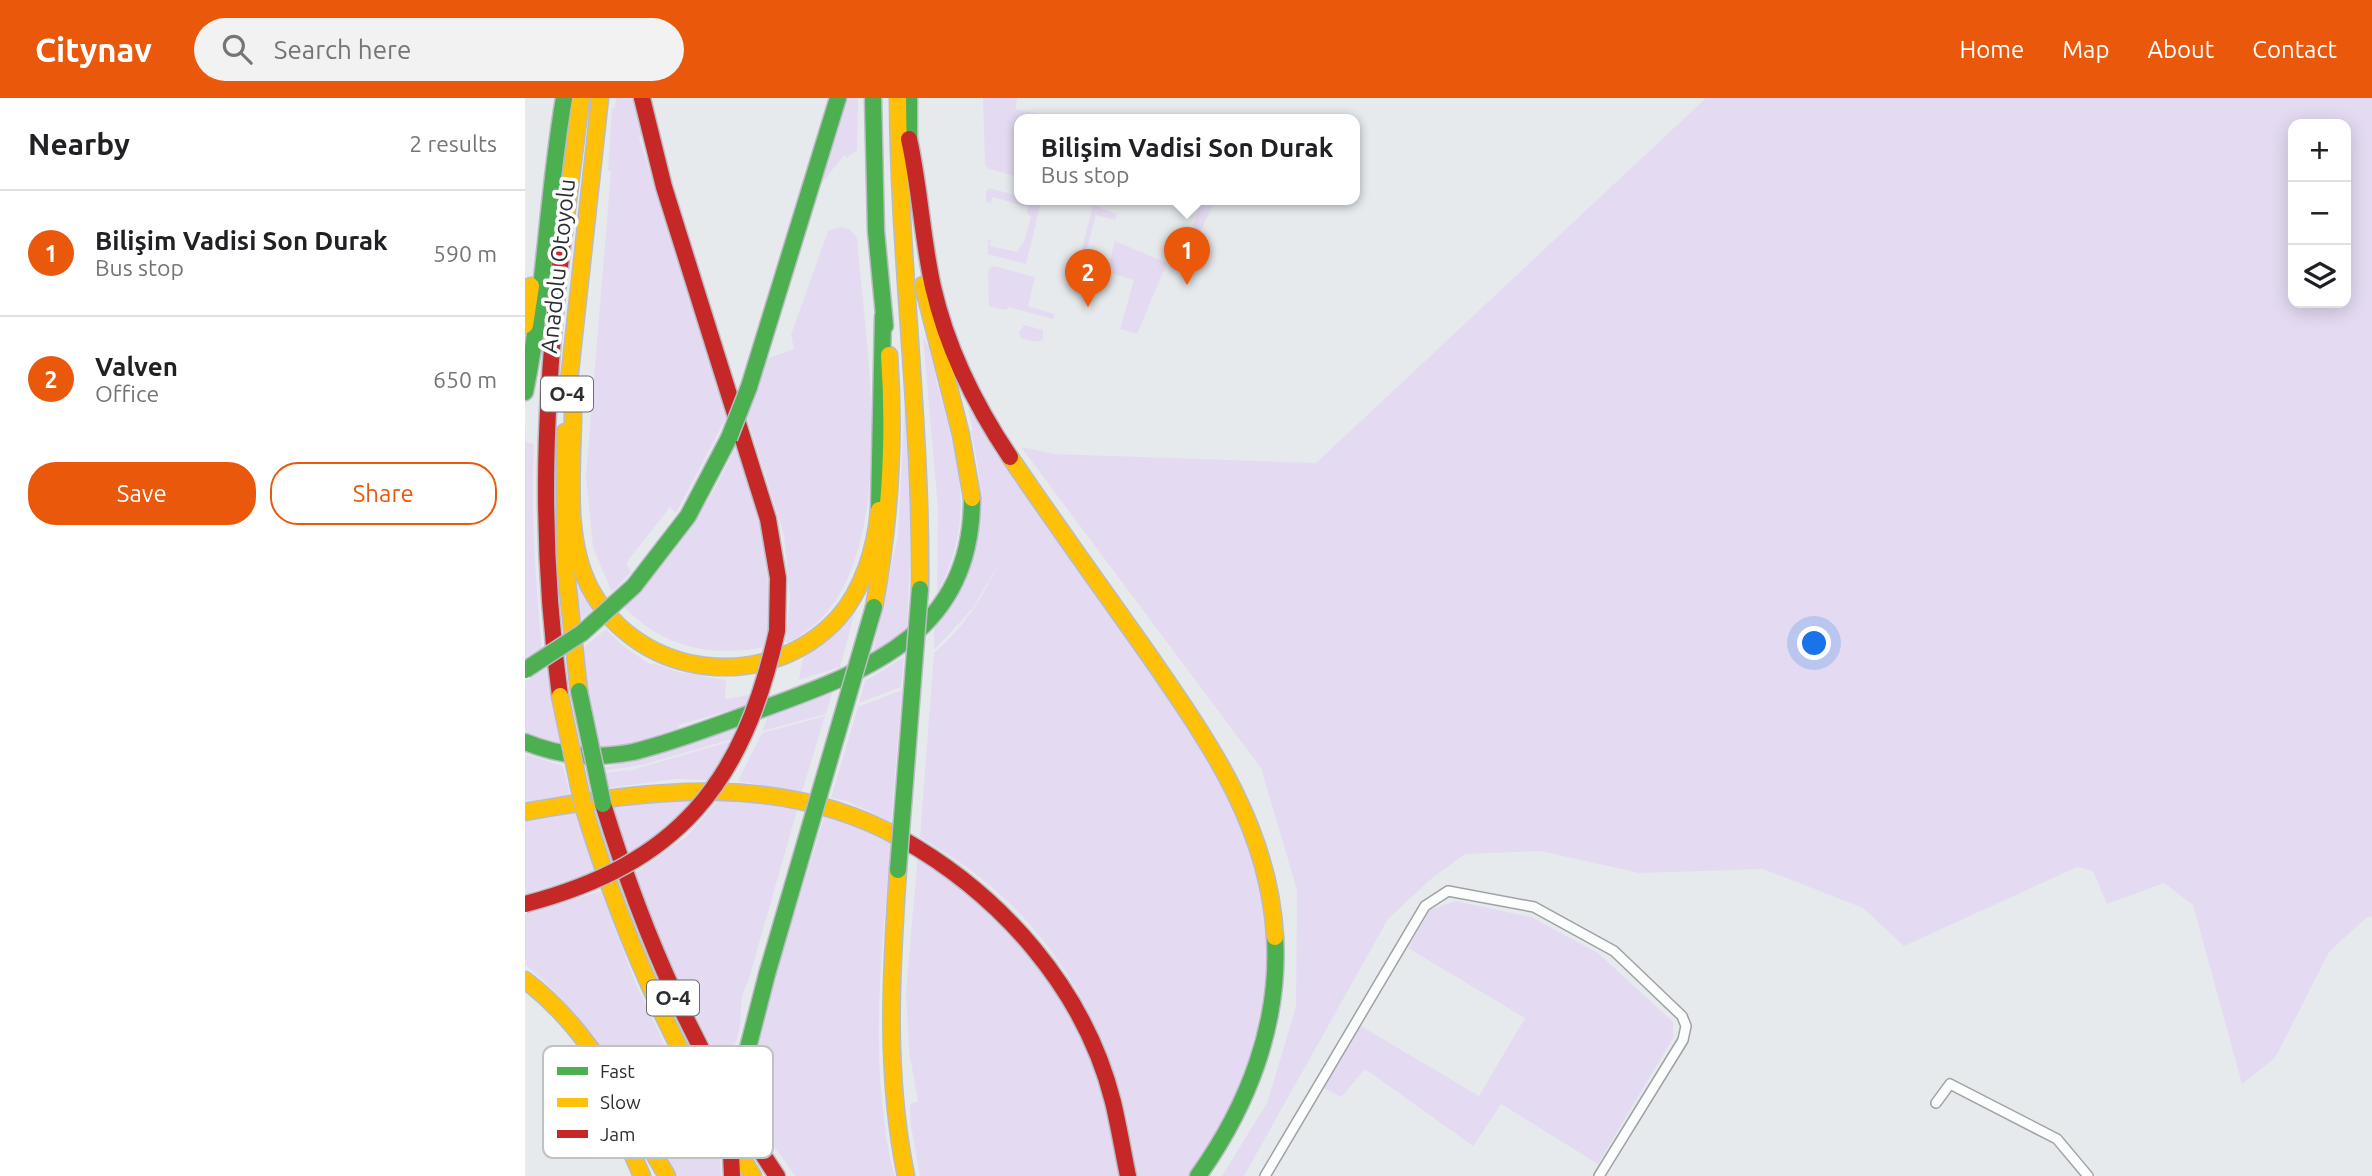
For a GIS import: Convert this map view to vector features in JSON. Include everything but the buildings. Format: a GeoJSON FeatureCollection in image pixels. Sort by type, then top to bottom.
{"type":"FeatureCollection","features":[{"type":"Feature","properties":{"kind":"highway"},"geometry":{"type":"LineString","coordinates":[[525,325],[538,229],[564,98]]}},
{"type":"Feature","properties":{"kind":"highway","name":"Anadolu Otoyolu"},"geometry":{"type":"LineString","coordinates":[[582,98],[557,294],[544,470],[548,596],[560,696],[583,805],[602,869],[645,984],[676,1046]]}},
{"type":"Feature","properties":{"kind":"highway","name":"Anadolu Otoyolu"},"geometry":{"type":"LineString","coordinates":[[600,98],[567,390],[563,537],[569,625],[589,752],[603,804],[639,918],[667,984],[699,1046]]}},
{"type":"Feature","properties":{"kind":"highway"},"geometry":{"type":"LineString","coordinates":[[525,904],[570,893],[617,872],[654,848],[695,811],[727,771],[748,735],[770,673],[778,631],[778,578],[768,519],[660,174],[642,98]]}},
{"type":"Feature","properties":{"kind":"highway"},"geometry":{"type":"LineString","coordinates":[[525,670],[582,633],[633,586],[661,555],[695,505],[729,438],[748,387],[838,98]]}},
{"type":"Feature","properties":{"kind":"highway"},"geometry":{"type":"LineString","coordinates":[[748,1046],[874,607],[887,537],[893,459],[891,372],[883,316],[876,218],[873,98]]}},
{"type":"Feature","properties":{"kind":"highway"},"geometry":{"type":"LineString","coordinates":[[898,98],[900,213],[921,467],[920,589],[898,870],[890,1040],[895,1108],[905,1176]]}},
{"type":"Feature","properties":{"kind":"highway"},"geometry":{"type":"LineString","coordinates":[[525,742],[564,756],[600,758],[640,751],[686,736],[844,680],[870,668],[921,633],[945,600],[966,549],[971,490],[963,441],[924,290],[914,226],[909,98]]}},
{"type":"Feature","properties":{"kind":"highway"},"geometry":{"type":"LineString","coordinates":[[909,139],[918,177],[930,267],[947,335],[974,398],[1021,473],[1208,739],[1236,786],[1252,820],[1269,881],[1275,933],[1273,990],[1260,1056],[1232,1125],[1198,1176]]}},
{"type":"Feature","properties":{"kind":"highway"},"geometry":{"type":"LineString","coordinates":[[525,393],[539,313],[551,174]]}},
{"type":"Feature","properties":{"kind":"highway"},"geometry":{"type":"LineString","coordinates":[[567,390],[573,404],[576,534],[589,585],[603,610],[636,643],[671,662],[725,671],[760,666],[797,650],[827,628],[855,593],[867,566],[881,487],[880,380],[883,316]]}},
{"type":"Feature","properties":{"kind":"highway"},"geometry":{"type":"LineString","coordinates":[[525,812],[638,793],[731,790],[782,796],[833,810],[869,823],[921,849],[953,869],[1006,913],[1052,968],[1094,1043],[1112,1092],[1128,1176]]}},
{"type":"Feature","properties":{"kind":"highway"},"geometry":{"type":"LineString","coordinates":[[525,982],[579,1046]]}},
{"type":"Feature","properties":{"kind":"highway"},"geometry":{"type":"LineString","coordinates":[[525,982],[549,997],[591,1046]]}},
{"type":"Feature","properties":{"kind":"highway"},"geometry":{"type":"LineString","coordinates":[[634,1158],[642,1176]]}},
{"type":"Feature","properties":{"kind":"highway"},"geometry":{"type":"LineString","coordinates":[[656,1158],[667,1176]]}},
{"type":"Feature","properties":{"kind":"highway"},"geometry":{"type":"LineString","coordinates":[[731,1158],[732,1176]]}},
{"type":"Feature","properties":{"kind":"highway","name":"Anadolu Otoyolu"},"geometry":{"type":"LineString","coordinates":[[742,1158],[753,1176]]}},
{"type":"Feature","properties":{"kind":"highway","name":"Anadolu Otoyolu"},"geometry":{"type":"LineString","coordinates":[[765,1158],[777,1176]]}},
{"type":"Feature","properties":{"kind":"street"},"geometry":{"type":"LineString","coordinates":[[1265,1176],[1425,906],[1448,891],[1534,906],[1614,951],[1682,1016],[1686,1026],[1683,1040],[1599,1176]]}},
{"type":"Feature","properties":{"kind":"street"},"geometry":{"type":"LineString","coordinates":[[1936,1103],[1950,1084],[2057,1139],[2088,1176]]}},
{"type":"Feature","properties":{"kind":"shaded area"},"geometry":{"type":"Polygon","coordinates":[[[616,98],[635,98],[642,134],[639,137],[727,416],[676,513],[670,507],[626,563],[631,572],[612,592],[593,548],[586,476],[611,171],[608,171],[612,108],[615,108],[616,98]]]}},
{"type":"Feature","properties":{"kind":"shaded area"},"geometry":{"type":"Polygon","coordinates":[[[847,98],[858,98],[857,150],[847,158],[844,155],[822,183],[847,98]]]}},
{"type":"Feature","properties":{"kind":"shaded area"},"geometry":{"type":"Polygon","coordinates":[[[983,98],[1017,98],[1016,109],[1037,114],[1014,114],[1014,176],[989,169],[985,165],[983,98]]]}},
{"type":"Feature","properties":{"kind":"shaded area"},"geometry":{"type":"Polygon","coordinates":[[[1706,98],[2372,98],[2372,916],[2366,918],[2329,952],[2275,1058],[2242,1084],[2193,905],[2164,883],[2107,904],[2093,871],[2077,867],[1904,946],[1863,908],[1763,869],[1639,873],[1540,851],[1465,854],[1431,879],[1388,919],[1244,1176],[1222,1176],[1267,1103],[1296,1007],[1297,890],[1261,768],[1021,447],[1054,454],[1316,463],[1706,98]]]}},
{"type":"Feature","properties":{"kind":"shaded area"},"geometry":{"type":"Polygon","coordinates":[[[989,188],[1014,195],[1014,203],[992,197],[991,203],[986,202],[989,188]]]}},
{"type":"Feature","properties":{"kind":"shaded area"},"geometry":{"type":"Polygon","coordinates":[[[1021,205],[1040,205],[1026,264],[988,254],[988,239],[991,240],[990,246],[1017,252],[1024,242],[1031,217],[1027,213],[1028,207],[1021,205]]]}},
{"type":"Feature","properties":{"kind":"shaded area"},"geometry":{"type":"Polygon","coordinates":[[[1093,205],[1117,214],[1115,220],[1096,215],[1085,256],[1105,261],[1103,271],[1078,265],[1093,205]]]}},
{"type":"Feature","properties":{"kind":"shaded area"},"geometry":{"type":"Polygon","coordinates":[[[1199,205],[1213,205],[1197,239],[1190,237],[1199,205]]]}},
{"type":"Feature","properties":{"kind":"shaded area"},"geometry":{"type":"Polygon","coordinates":[[[841,227],[849,229],[857,238],[867,339],[871,460],[865,519],[851,572],[825,614],[786,643],[790,596],[784,535],[747,417],[766,359],[794,349],[791,335],[828,231],[841,227]]]}},
{"type":"Feature","properties":{"kind":"shaded area"},"geometry":{"type":"Polygon","coordinates":[[[1115,241],[1167,263],[1137,334],[1120,329],[1134,280],[1107,272],[1115,241]]]}},
{"type":"Feature","properties":{"kind":"shaded area"},"geometry":{"type":"Polygon","coordinates":[[[994,266],[1035,277],[1028,306],[1055,314],[1053,319],[1009,307],[1005,310],[989,306],[988,270],[994,266]]]}},
{"type":"Feature","properties":{"kind":"shaded area"},"geometry":{"type":"Polygon","coordinates":[[[1024,325],[1043,330],[1043,340],[1035,342],[1021,338],[1019,333],[1024,325]]]}},
{"type":"Feature","properties":{"kind":"shaded area"},"geometry":{"type":"Polygon","coordinates":[[[923,337],[931,354],[953,442],[960,491],[957,540],[937,593],[938,509],[923,337]]]}},
{"type":"Feature","properties":{"kind":"shaded area"},"geometry":{"type":"Polygon","coordinates":[[[905,401],[911,537],[907,632],[886,649],[872,656],[898,534],[905,401]]]}},
{"type":"Feature","properties":{"kind":"shaded area"},"geometry":{"type":"Polygon","coordinates":[[[971,408],[1010,472],[1219,771],[1244,825],[1258,870],[1266,916],[1266,961],[1261,1007],[1251,1051],[1235,1095],[1190,1176],[1136,1176],[1120,1091],[1106,1050],[1088,1010],[1066,972],[1040,937],[1011,905],[957,860],[920,837],[934,653],[971,612],[998,565],[973,608],[934,650],[935,622],[962,581],[976,545],[979,526],[980,488],[968,410],[971,408]]]}},
{"type":"Feature","properties":{"kind":"shaded area"},"geometry":{"type":"Polygon","coordinates":[[[525,427],[526,442],[534,444],[533,521],[542,650],[525,660],[525,427]]]}},
{"type":"Feature","properties":{"kind":"shaded area"},"geometry":{"type":"Polygon","coordinates":[[[736,445],[752,494],[763,544],[769,595],[767,646],[747,650],[708,650],[672,640],[655,632],[624,607],[688,531],[715,488],[736,445]]]}},
{"type":"Feature","properties":{"kind":"shaded area"},"geometry":{"type":"Polygon","coordinates":[[[577,587],[581,587],[594,610],[576,623],[577,587]]]}},
{"type":"Feature","properties":{"kind":"shaded area"},"geometry":{"type":"Polygon","coordinates":[[[857,604],[840,667],[799,680],[803,658],[839,626],[857,604]]]}},
{"type":"Feature","properties":{"kind":"shaded area"},"geometry":{"type":"Polygon","coordinates":[[[606,629],[622,645],[651,665],[653,663],[679,672],[726,680],[725,699],[755,694],[752,704],[678,725],[679,728],[648,741],[599,753],[590,721],[580,650],[606,629]]]}},
{"type":"Feature","properties":{"kind":"shaded area"},"geometry":{"type":"Polygon","coordinates":[[[904,657],[901,687],[859,703],[865,681],[904,657]]]}},
{"type":"Feature","properties":{"kind":"shaded area"},"geometry":{"type":"Polygon","coordinates":[[[547,668],[562,748],[525,735],[525,681],[547,668]]]}},
{"type":"Feature","properties":{"kind":"shaded area"},"geometry":{"type":"Polygon","coordinates":[[[902,690],[891,822],[847,801],[831,798],[858,707],[902,690]]]}},
{"type":"Feature","properties":{"kind":"shaded area"},"geometry":{"type":"Polygon","coordinates":[[[832,693],[826,714],[762,731],[768,716],[832,693]]]}},
{"type":"Feature","properties":{"kind":"shaded area"},"geometry":{"type":"Polygon","coordinates":[[[825,716],[802,792],[738,781],[762,733],[825,716]]]}},
{"type":"Feature","properties":{"kind":"shaded area"},"geometry":{"type":"Polygon","coordinates":[[[741,727],[736,738],[642,765],[602,771],[601,768],[649,758],[741,727]]]}},
{"type":"Feature","properties":{"kind":"shaded area"},"geometry":{"type":"Polygon","coordinates":[[[735,740],[710,780],[676,779],[608,788],[602,773],[632,770],[735,740]]]}},
{"type":"Feature","properties":{"kind":"shaded area"},"geometry":{"type":"Polygon","coordinates":[[[525,754],[563,766],[570,795],[525,804],[525,754]]]}},
{"type":"Feature","properties":{"kind":"shaded area"},"geometry":{"type":"Polygon","coordinates":[[[698,795],[661,833],[627,857],[611,803],[698,795]]]}},
{"type":"Feature","properties":{"kind":"shaded area"},"geometry":{"type":"Polygon","coordinates":[[[722,796],[798,807],[743,993],[740,1025],[734,1046],[711,1046],[651,927],[631,876],[687,836],[722,796]]]}},
{"type":"Feature","properties":{"kind":"shaded area"},"geometry":{"type":"Polygon","coordinates":[[[575,809],[595,872],[525,894],[525,818],[575,809]]]}},
{"type":"Feature","properties":{"kind":"shaded area"},"geometry":{"type":"Polygon","coordinates":[[[825,814],[891,839],[881,964],[879,1059],[887,1144],[895,1176],[795,1176],[773,1144],[773,1046],[754,1046],[825,814]]]}},
{"type":"Feature","properties":{"kind":"shaded area"},"geometry":{"type":"Polygon","coordinates":[[[918,854],[977,898],[1006,925],[1032,954],[1076,1018],[1092,1052],[1103,1087],[1120,1176],[920,1176],[911,1126],[910,1104],[918,1101],[909,1051],[906,992],[918,854]]]}},
{"type":"Feature","properties":{"kind":"shaded area"},"geometry":{"type":"Polygon","coordinates":[[[601,891],[636,984],[665,1046],[598,1046],[575,1014],[525,965],[525,914],[601,891]]]}},
{"type":"Feature","properties":{"kind":"shaded area"},"geometry":{"type":"Polygon","coordinates":[[[1456,901],[1531,917],[1598,953],[1673,1022],[1673,1038],[1598,1164],[1501,1104],[1473,1146],[1365,1069],[1341,1097],[1323,1088],[1361,1026],[1479,1096],[1525,1018],[1408,948],[1430,910],[1456,901]]]}},
{"type":"Feature","properties":{"kind":"shaded area"},"geometry":{"type":"Polygon","coordinates":[[[665,1158],[720,1158],[721,1176],[677,1176],[665,1158]]]}},
{"type":"Feature","properties":{"kind":"traffic: fast"},"geometry":{"type":"LineString","coordinates":[[525,392],[537,319],[564,98]]}},
{"type":"Feature","properties":{"kind":"traffic: fast"},"geometry":{"type":"LineString","coordinates":[[749,387],[838,98]]}},
{"type":"Feature","properties":{"kind":"traffic: fast"},"geometry":{"type":"LineString","coordinates":[[873,98],[876,231],[885,326]]}},
{"type":"Feature","properties":{"kind":"traffic: fast"},"geometry":{"type":"LineString","coordinates":[[909,98],[909,148]]}},
{"type":"Feature","properties":{"kind":"traffic: fast"},"geometry":{"type":"LineString","coordinates":[[879,510],[883,316]]}},
{"type":"Feature","properties":{"kind":"traffic: fast"},"geometry":{"type":"LineString","coordinates":[[729,438],[749,387]]}},
{"type":"Feature","properties":{"kind":"traffic: fast"},"geometry":{"type":"LineString","coordinates":[[634,586],[688,516],[729,438]]}},
{"type":"Feature","properties":{"kind":"traffic: fast"},"geometry":{"type":"LineString","coordinates":[[525,742],[565,754],[605,755],[633,752],[805,693],[878,659],[909,638],[935,613],[955,581],[968,544],[972,498]]}},
{"type":"Feature","properties":{"kind":"traffic: fast"},"geometry":{"type":"LineString","coordinates":[[525,670],[582,633],[634,586]]}},
{"type":"Feature","properties":{"kind":"traffic: fast"},"geometry":{"type":"LineString","coordinates":[[898,870],[920,589]]}},
{"type":"Feature","properties":{"kind":"traffic: fast"},"geometry":{"type":"LineString","coordinates":[[767,974],[874,607]]}},
{"type":"Feature","properties":{"kind":"traffic: fast"},"geometry":{"type":"LineString","coordinates":[[579,691],[603,804]]}},
{"type":"Feature","properties":{"kind":"traffic: fast"},"geometry":{"type":"LineString","coordinates":[[1198,1176],[1232,1121],[1257,1063],[1272,1001],[1275,937]]}},
{"type":"Feature","properties":{"kind":"traffic: fast"},"geometry":{"type":"LineString","coordinates":[[748,1046],[767,974]]}},
{"type":"Feature","properties":{"kind":"traffic: slow"},"geometry":{"type":"LineString","coordinates":[[564,232],[581,98]]}},
{"type":"Feature","properties":{"kind":"traffic: slow"},"geometry":{"type":"LineString","coordinates":[[567,399],[600,98]]}},
{"type":"Feature","properties":{"kind":"traffic: slow"},"geometry":{"type":"LineString","coordinates":[[898,98],[902,221],[918,466],[920,589]]}},
{"type":"Feature","properties":{"kind":"traffic: slow"},"geometry":{"type":"LineString","coordinates":[[923,285],[961,435],[972,498]]}},
{"type":"Feature","properties":{"kind":"traffic: slow"},"geometry":{"type":"LineString","coordinates":[[525,325],[531,286]]}},
{"type":"Feature","properties":{"kind":"traffic: slow"},"geometry":{"type":"LineString","coordinates":[[874,607],[890,481],[889,355]]}},
{"type":"Feature","properties":{"kind":"traffic: slow"},"geometry":{"type":"LineString","coordinates":[[567,390],[573,404],[571,498],[581,567],[590,588],[612,619],[640,642],[672,658],[706,666],[742,666],[777,658],[809,642],[838,618],[855,595],[875,539],[879,510]]}},
{"type":"Feature","properties":{"kind":"traffic: slow"},"geometry":{"type":"LineString","coordinates":[[565,432],[565,562],[579,691]]}},
{"type":"Feature","properties":{"kind":"traffic: slow"},"geometry":{"type":"LineString","coordinates":[[1010,457],[1173,690],[1215,756],[1249,824],[1262,860],[1275,937]]}},
{"type":"Feature","properties":{"kind":"traffic: slow"},"geometry":{"type":"LineString","coordinates":[[560,696],[583,805]]}},
{"type":"Feature","properties":{"kind":"traffic: slow"},"geometry":{"type":"LineString","coordinates":[[525,812],[621,797],[669,793],[764,795],[811,803],[857,818],[902,839]]}},
{"type":"Feature","properties":{"kind":"traffic: slow"},"geometry":{"type":"LineString","coordinates":[[583,805],[634,950],[678,1046]]}},
{"type":"Feature","properties":{"kind":"traffic: slow"},"geometry":{"type":"LineString","coordinates":[[898,870],[893,947],[892,1062],[899,1138],[906,1176]]}},
{"type":"Feature","properties":{"kind":"traffic: slow"},"geometry":{"type":"LineString","coordinates":[[525,980],[549,1000],[588,1046]]}},
{"type":"Feature","properties":{"kind":"traffic: slow"},"geometry":{"type":"LineString","coordinates":[[634,1158],[642,1176]]}},
{"type":"Feature","properties":{"kind":"traffic: slow"},"geometry":{"type":"LineString","coordinates":[[657,1158],[667,1176]]}},
{"type":"Feature","properties":{"kind":"traffic: slow"},"geometry":{"type":"LineString","coordinates":[[742,1158],[753,1176]]}},
{"type":"Feature","properties":{"kind":"traffic: jam"},"geometry":{"type":"LineString","coordinates":[[642,98],[664,187],[768,519],[778,578],[777,631]]}},
{"type":"Feature","properties":{"kind":"traffic: jam"},"geometry":{"type":"LineString","coordinates":[[909,139],[929,269],[939,310],[964,375],[985,417],[1010,457]]}},
{"type":"Feature","properties":{"kind":"traffic: jam"},"geometry":{"type":"LineString","coordinates":[[560,696],[549,578],[546,464],[552,350],[564,232]]}},
{"type":"Feature","properties":{"kind":"traffic: jam"},"geometry":{"type":"LineString","coordinates":[[525,904],[578,887],[624,866],[663,840],[696,810],[723,774],[745,733],[763,685],[777,631]]}},
{"type":"Feature","properties":{"kind":"traffic: jam"},"geometry":{"type":"LineString","coordinates":[[603,804],[655,950],[700,1046]]}},
{"type":"Feature","properties":{"kind":"traffic: jam"},"geometry":{"type":"LineString","coordinates":[[902,839],[973,888],[1005,917],[1034,949],[1060,984],[1082,1021],[1100,1061],[1113,1102],[1128,1176]]}},
{"type":"Feature","properties":{"kind":"traffic: jam"},"geometry":{"type":"LineString","coordinates":[[731,1158],[732,1176]]}},
{"type":"Feature","properties":{"kind":"traffic: jam"},"geometry":{"type":"LineString","coordinates":[[766,1158],[777,1176]]}},
{"type":"Feature","properties":{"kind":"place","name":"Bilişim Vadisi Son Durak"},"geometry":{"type":"Point","coordinates":[1187,285]}},
{"type":"Feature","properties":{"kind":"place","name":"Valven"},"geometry":{"type":"Point","coordinates":[1088,307]}}]}
